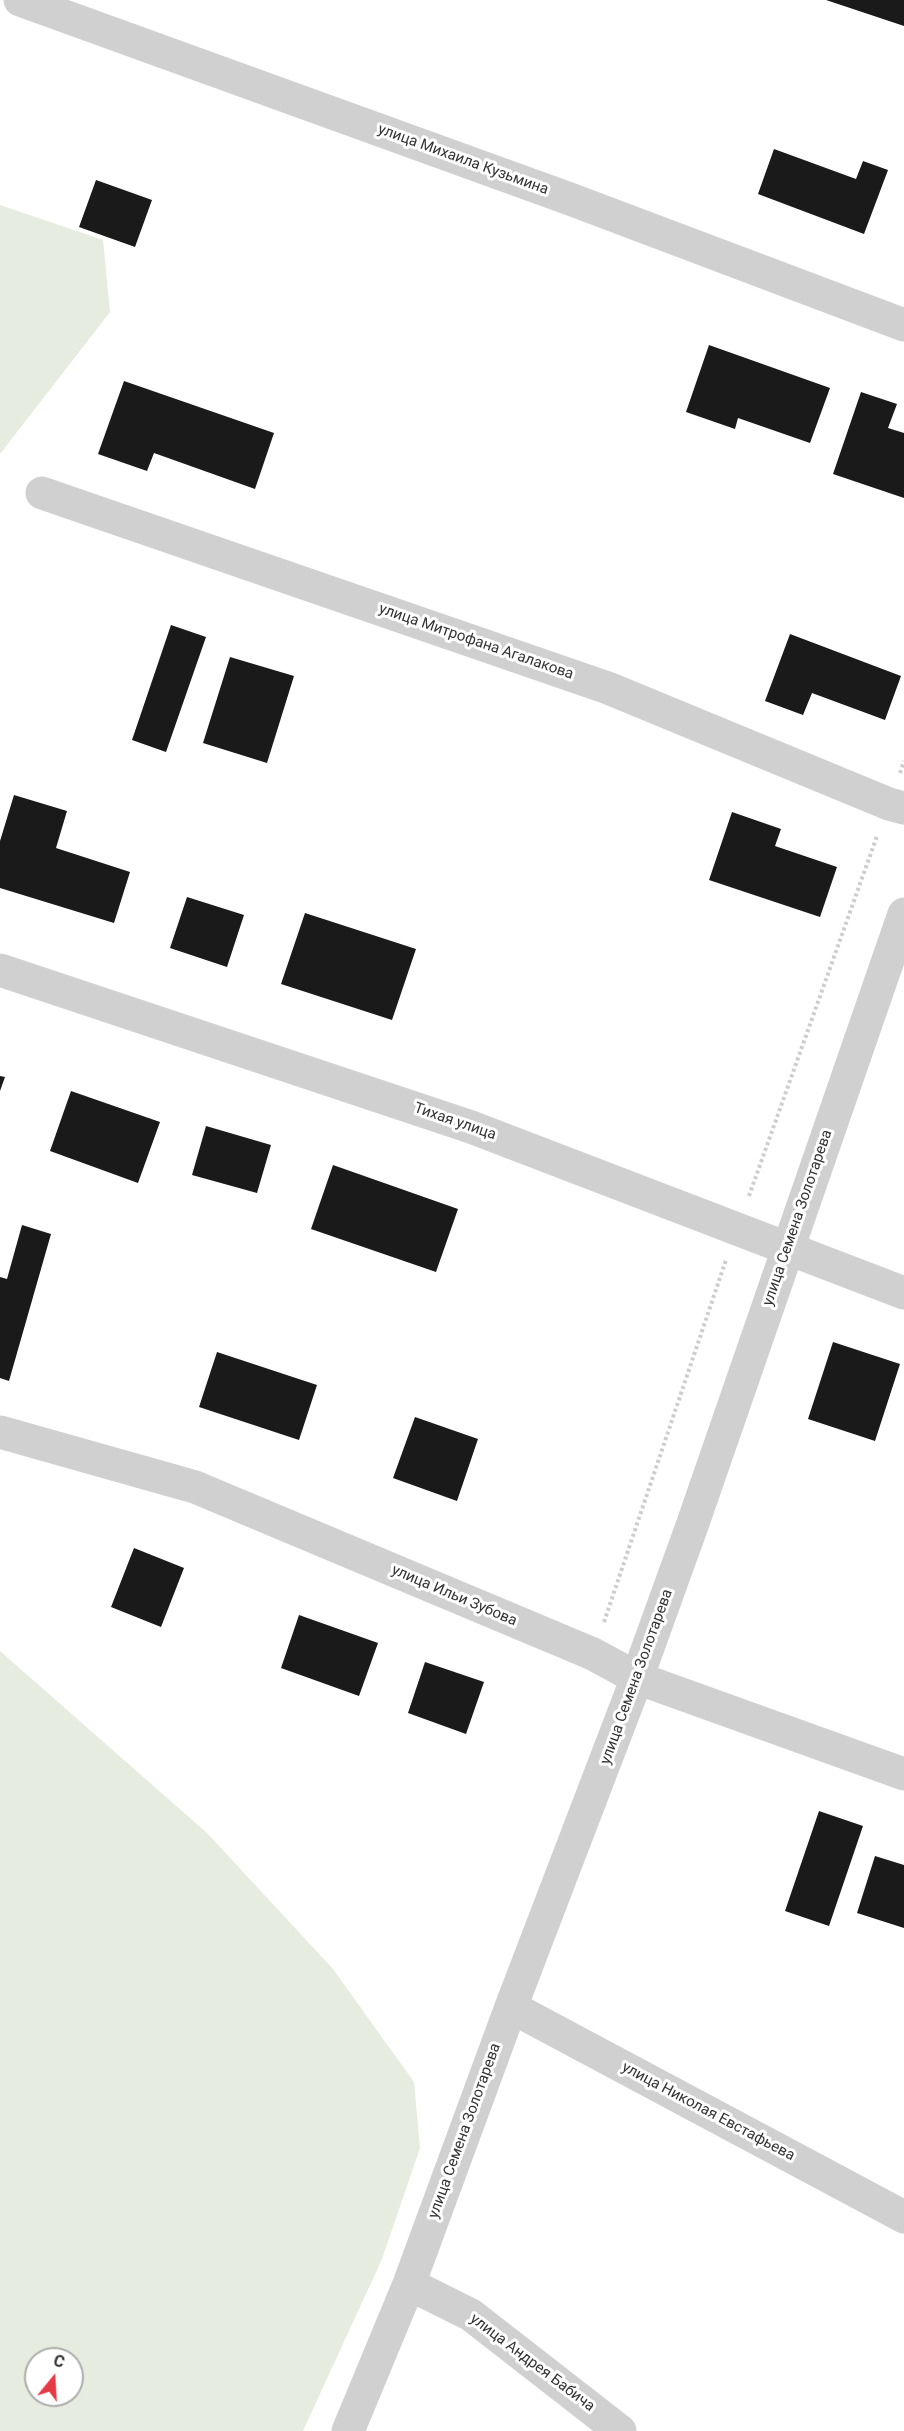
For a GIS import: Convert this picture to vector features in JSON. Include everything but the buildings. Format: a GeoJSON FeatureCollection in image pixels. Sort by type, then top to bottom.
{"type":"FeatureCollection","features":[{"type":"Feature","properties":{"kind":"street","name":"улица Михаила Кузьмина"},"geometry":{"type":"LineString","coordinates":[[20,0],[570,199],[904,325]]}},
{"type":"Feature","properties":{"kind":"street","name":"улица Митрофана Агалакова"},"geometry":{"type":"LineString","coordinates":[[42,493],[608,688],[878,799],[904,807]]}},
{"type":"Feature","properties":{"kind":"street","name":"улица Семена Золотарева"},"geometry":{"type":"LineString","coordinates":[[348,2431],[409,2284],[637,1678],[904,914]]}},
{"type":"Feature","properties":{"kind":"street","name":"Тихая улица"},"geometry":{"type":"LineString","coordinates":[[0,970],[471,1127],[904,1293]]}},
{"type":"Feature","properties":{"kind":"street","name":"улица Ильи Зубова"},"geometry":{"type":"LineString","coordinates":[[0,1432],[195,1487],[593,1654],[637,1678],[904,1774]]}},
{"type":"Feature","properties":{"kind":"street","name":"улица Николая Евстафьева"},"geometry":{"type":"LineString","coordinates":[[512,2007],[904,2217]]}},
{"type":"Feature","properties":{"kind":"street","name":"улица Андрея Бабича"},"geometry":{"type":"LineString","coordinates":[[409,2284],[471,2315],[621,2431]]}},
{"type":"Feature","properties":{"kind":"shaded area"},"geometry":{"type":"Polygon","coordinates":[[[0,205],[103,240],[110,312],[0,454],[0,205]]]}},
{"type":"Feature","properties":{"kind":"shaded area"},"geometry":{"type":"Polygon","coordinates":[[[0,1651],[207,1833],[333,1969],[414,2082],[420,2148],[382,2259],[303,2431],[0,2431],[0,1651]]]}}]}
